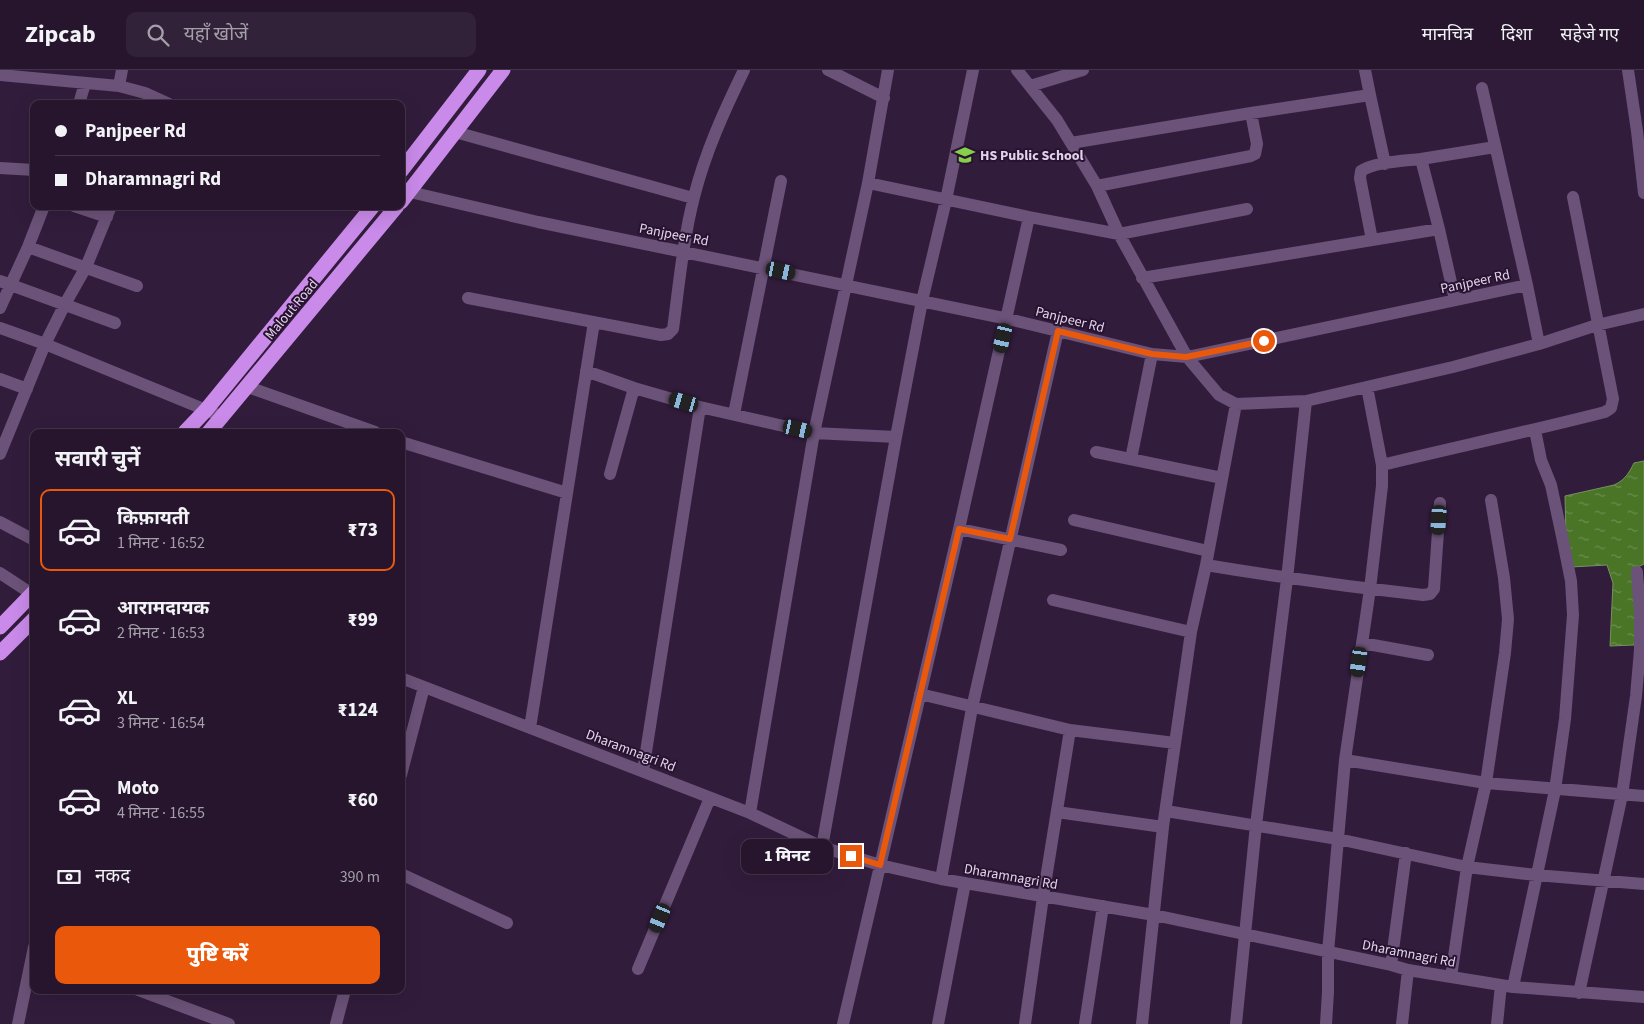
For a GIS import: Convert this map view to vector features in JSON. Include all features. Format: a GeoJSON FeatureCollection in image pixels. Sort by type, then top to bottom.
{"type":"FeatureCollection","features":[{"type":"Feature","properties":{"kind":"highway"},"geometry":{"type":"LineString","coordinates":[[406,197],[503,70]]}},
{"type":"Feature","properties":{"kind":"highway"},"geometry":{"type":"LineString","coordinates":[[405,166],[478,71]]}},
{"type":"Feature","properties":{"kind":"highway","name":"Malout Road"},"geometry":{"type":"LineString","coordinates":[[188,429],[206,410],[370,210]]}},
{"type":"Feature","properties":{"kind":"highway","name":"Malout Road"},"geometry":{"type":"LineString","coordinates":[[212,429],[395,210]]}},
{"type":"Feature","properties":{"kind":"highway"},"geometry":{"type":"LineString","coordinates":[[0,627],[30,596]]}},
{"type":"Feature","properties":{"kind":"highway"},"geometry":{"type":"LineString","coordinates":[[0,653],[30,623]]}},
{"type":"Feature","properties":{"kind":"street"},"geometry":{"type":"LineString","coordinates":[[119,86],[122,70]]}},
{"type":"Feature","properties":{"kind":"street"},"geometry":{"type":"LineString","coordinates":[[468,298],[661,335],[668,334],[673,329],[693,198],[716,132],[744,70]]}},
{"type":"Feature","properties":{"kind":"street"},"geometry":{"type":"LineString","coordinates":[[828,70],[884,98]]}},
{"type":"Feature","properties":{"kind":"street"},"geometry":{"type":"LineString","coordinates":[[750,813],[814,433],[868,183],[888,70]]}},
{"type":"Feature","properties":{"kind":"street"},"geometry":{"type":"LineString","coordinates":[[822,847],[922,301],[946,200],[973,70]]}},
{"type":"Feature","properties":{"kind":"street"},"geometry":{"type":"LineString","coordinates":[[1017,70],[1057,120],[1097,186],[1119,234],[1186,357],[1219,394],[1236,404],[1306,401],[1453,367],[1539,344],[1597,325],[1644,314]]}},
{"type":"Feature","properties":{"kind":"street"},"geometry":{"type":"LineString","coordinates":[[1030,86],[1083,70]]}},
{"type":"Feature","properties":{"kind":"street"},"geometry":{"type":"LineString","coordinates":[[1365,70],[1384,164]]}},
{"type":"Feature","properties":{"kind":"street"},"geometry":{"type":"LineString","coordinates":[[1628,70],[1641,130],[1644,193]]}},
{"type":"Feature","properties":{"kind":"street"},"geometry":{"type":"LineString","coordinates":[[0,75],[56,75],[85,82],[119,86],[145,93],[160,100]]}},
{"type":"Feature","properties":{"kind":"street"},"geometry":{"type":"LineString","coordinates":[[80,100],[85,82]]}},
{"type":"Feature","properties":{"kind":"street","name":"Panjpeer Rd"},"geometry":{"type":"LineString","coordinates":[[406,197],[847,285],[1008,319],[1152,354],[1186,357],[1527,285],[1482,88]]}},
{"type":"Feature","properties":{"kind":"street"},"geometry":{"type":"LineString","coordinates":[[1071,143],[1370,95]]}},
{"type":"Feature","properties":{"kind":"street"},"geometry":{"type":"LineString","coordinates":[[1097,186],[1251,156],[1255,154],[1257,144],[1251,113]]}},
{"type":"Feature","properties":{"kind":"street"},"geometry":{"type":"LineString","coordinates":[[455,132],[693,198]]}},
{"type":"Feature","properties":{"kind":"street"},"geometry":{"type":"LineString","coordinates":[[1372,240],[1360,178],[1361,171],[1365,168],[1384,164],[1495,147]]}},
{"type":"Feature","properties":{"kind":"street"},"geometry":{"type":"LineString","coordinates":[[1421,159],[1455,300]]}},
{"type":"Feature","properties":{"kind":"street"},"geometry":{"type":"LineString","coordinates":[[0,168],[30,170]]}},
{"type":"Feature","properties":{"kind":"street"},"geometry":{"type":"LineString","coordinates":[[734,414],[781,181]]}},
{"type":"Feature","properties":{"kind":"street"},"geometry":{"type":"LineString","coordinates":[[868,183],[1119,234],[1247,209]]}},
{"type":"Feature","properties":{"kind":"street"},"geometry":{"type":"LineString","coordinates":[[1382,465],[1535,430],[1605,412],[1611,408],[1613,400],[1573,197]]}},
{"type":"Feature","properties":{"kind":"street"},"geometry":{"type":"LineString","coordinates":[[0,308],[6,283],[28,247],[42,210]]}},
{"type":"Feature","properties":{"kind":"street"},"geometry":{"type":"LineString","coordinates":[[0,454],[5,429],[27,389],[45,344],[65,304],[86,267],[109,211]]}},
{"type":"Feature","properties":{"kind":"street"},"geometry":{"type":"LineString","coordinates":[[843,1024],[1008,319],[1029,217]]}},
{"type":"Feature","properties":{"kind":"street"},"geometry":{"type":"LineString","coordinates":[[1142,278],[1439,229]]}},
{"type":"Feature","properties":{"kind":"street"},"geometry":{"type":"LineString","coordinates":[[28,247],[137,286]]}},
{"type":"Feature","properties":{"kind":"street"},"geometry":{"type":"LineString","coordinates":[[6,283],[115,323]]}},
{"type":"Feature","properties":{"kind":"street"},"geometry":{"type":"LineString","coordinates":[[1527,285],[1539,344]]}},
{"type":"Feature","properties":{"kind":"street"},"geometry":{"type":"LineString","coordinates":[[530,728],[594,322]]}},
{"type":"Feature","properties":{"kind":"street"},"geometry":{"type":"LineString","coordinates":[[0,328],[45,344],[223,417]]}},
{"type":"Feature","properties":{"kind":"street"},"geometry":{"type":"LineString","coordinates":[[941,878],[972,708],[1058,331]]}},
{"type":"Feature","properties":{"kind":"street"},"geometry":{"type":"LineString","coordinates":[[1131,458],[1152,354]]}},
{"type":"Feature","properties":{"kind":"street"},"geometry":{"type":"LineString","coordinates":[[586,371],[634,388],[700,407],[814,433],[896,437]]}},
{"type":"Feature","properties":{"kind":"street"},"geometry":{"type":"LineString","coordinates":[[0,380],[27,389]]}},
{"type":"Feature","properties":{"kind":"street"},"geometry":{"type":"LineString","coordinates":[[248,387],[367,429]]}},
{"type":"Feature","properties":{"kind":"street"},"geometry":{"type":"LineString","coordinates":[[1326,1024],[1328,952],[1345,760],[1370,590],[1382,486],[1382,465],[1367,387]]}},
{"type":"Feature","properties":{"kind":"street"},"geometry":{"type":"LineString","coordinates":[[610,474],[634,388]]}},
{"type":"Feature","properties":{"kind":"street"},"geometry":{"type":"LineString","coordinates":[[1236,1024],[1256,825],[1306,401]]}},
{"type":"Feature","properties":{"kind":"street"},"geometry":{"type":"LineString","coordinates":[[1142,1024],[1163,826],[1191,632],[1206,566],[1236,404]]}},
{"type":"Feature","properties":{"kind":"street"},"geometry":{"type":"LineString","coordinates":[[643,770],[700,407]]}},
{"type":"Feature","properties":{"kind":"street"},"geometry":{"type":"LineString","coordinates":[[1496,1024],[1536,875],[1555,790],[1565,719],[1571,651],[1572,589],[1557,510],[1551,485],[1541,460],[1535,430]]}},
{"type":"Feature","properties":{"kind":"street"},"geometry":{"type":"LineString","coordinates":[[405,443],[567,493]]}},
{"type":"Feature","properties":{"kind":"street"},"geometry":{"type":"LineString","coordinates":[[1096,452],[1222,478]]}},
{"type":"Feature","properties":{"kind":"street"},"geometry":{"type":"LineString","coordinates":[[1451,976],[1467,866],[1486,784],[1499,700],[1508,619],[1504,578],[1491,500]]}},
{"type":"Feature","properties":{"kind":"street"},"geometry":{"type":"LineString","coordinates":[[1206,566],[1370,590],[1430,594],[1434,588],[1440,503]]}},
{"type":"Feature","properties":{"kind":"street"},"geometry":{"type":"LineString","coordinates":[[1074,520],[1208,551]]}},
{"type":"Feature","properties":{"kind":"street"},"geometry":{"type":"LineString","coordinates":[[0,522],[30,538]]}},
{"type":"Feature","properties":{"kind":"street"},"geometry":{"type":"LineString","coordinates":[[959,529],[1061,550]]}},
{"type":"Feature","properties":{"kind":"street"},"geometry":{"type":"LineString","coordinates":[[1579,993],[1622,795],[1636,696],[1640,650],[1637,572]]}},
{"type":"Feature","properties":{"kind":"street"},"geometry":{"type":"LineString","coordinates":[[0,573],[30,591]]}},
{"type":"Feature","properties":{"kind":"street"},"geometry":{"type":"LineString","coordinates":[[1053,600],[1191,632]]}},
{"type":"Feature","properties":{"kind":"street"},"geometry":{"type":"LineString","coordinates":[[1362,643],[1428,655]]}},
{"type":"Feature","properties":{"kind":"street","name":"Dharamnagri Rd"},"geometry":{"type":"LineString","coordinates":[[405,680],[643,770],[750,813],[822,847],[880,865],[966,883],[1154,915],[1246,936],[1391,964],[1408,970],[1507,986],[1644,997]]}},
{"type":"Feature","properties":{"kind":"street"},"geometry":{"type":"LineString","coordinates":[[405,760],[424,687]]}},
{"type":"Feature","properties":{"kind":"street"},"geometry":{"type":"LineString","coordinates":[[920,694],[1070,730],[1175,744]]}},
{"type":"Feature","properties":{"kind":"street"},"geometry":{"type":"LineString","coordinates":[[1025,1024],[1070,730]]}},
{"type":"Feature","properties":{"kind":"street"},"geometry":{"type":"LineString","coordinates":[[1345,760],[1486,784],[1644,796]]}},
{"type":"Feature","properties":{"kind":"street"},"geometry":{"type":"LineString","coordinates":[[638,969],[710,798]]}},
{"type":"Feature","properties":{"kind":"street"},"geometry":{"type":"LineString","coordinates":[[1166,811],[1338,839],[1467,866],[1604,882],[1644,884]]}},
{"type":"Feature","properties":{"kind":"street"},"geometry":{"type":"LineString","coordinates":[[1057,812],[1163,826]]}},
{"type":"Feature","properties":{"kind":"street"},"geometry":{"type":"LineString","coordinates":[[1391,964],[1406,853]]}},
{"type":"Feature","properties":{"kind":"street"},"geometry":{"type":"LineString","coordinates":[[405,876],[508,923]]}},
{"type":"Feature","properties":{"kind":"street"},"geometry":{"type":"LineString","coordinates":[[938,1024],[966,883]]}},
{"type":"Feature","properties":{"kind":"street"},"geometry":{"type":"LineString","coordinates":[[1085,1024],[1103,906]]}},
{"type":"Feature","properties":{"kind":"street"},"geometry":{"type":"LineString","coordinates":[[18,1024],[30,965]]}},
{"type":"Feature","properties":{"kind":"street"},"geometry":{"type":"LineString","coordinates":[[1402,1024],[1408,970]]}},
{"type":"Feature","properties":{"kind":"street"},"geometry":{"type":"LineString","coordinates":[[149,994],[229,1024]]}},
{"type":"Feature","properties":{"kind":"street"},"geometry":{"type":"LineString","coordinates":[[336,1024],[344,994]]}},
{"type":"Feature","properties":{"kind":"water"},"geometry":{"type":"Polygon","coordinates":[[[1644,461],[1644,564],[1632,570],[1636,631],[1634,645],[1610,646],[1613,583],[1607,565],[1571,567],[1566,537],[1565,496],[1614,485],[1626,476],[1634,463],[1644,461]]]}},
{"type":"Feature","properties":{"kind":"place","name":"HS Public School"},"geometry":{"type":"Point","coordinates":[965,155]}},
{"type":"Feature","properties":{"kind":"route"},"geometry":{"type":"LineString","coordinates":[[851,856],[880,865],[959,529],[1010,539],[1058,331],[1152,354],[1186,357],[1264,341]]}}]}
